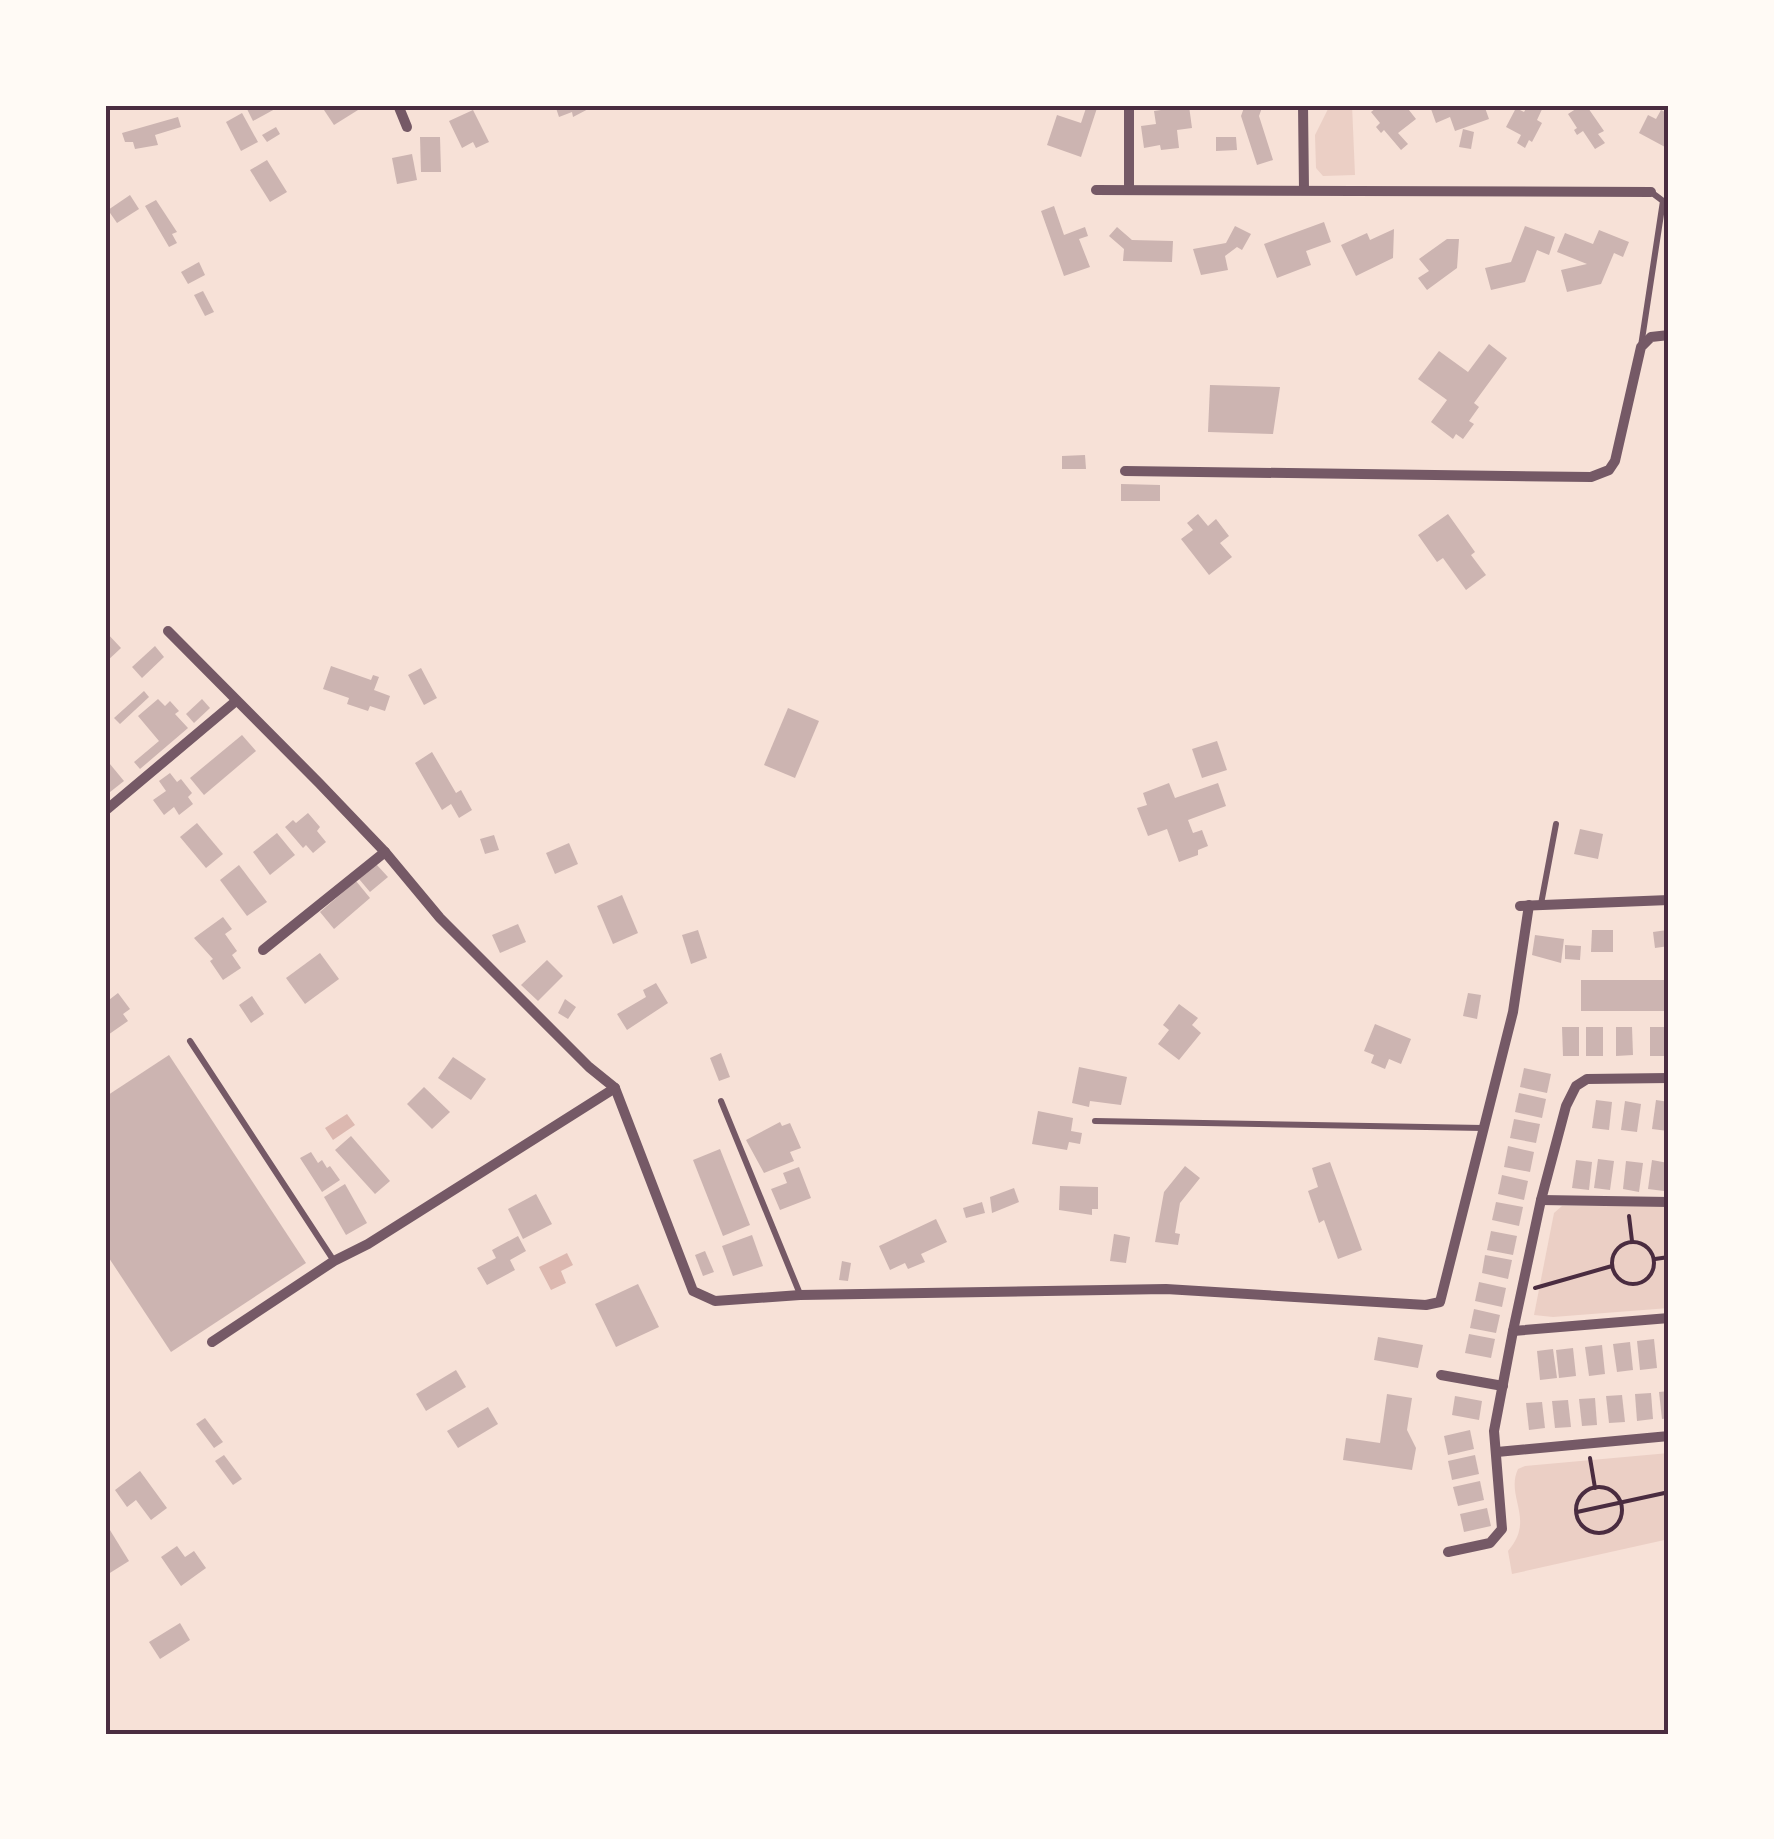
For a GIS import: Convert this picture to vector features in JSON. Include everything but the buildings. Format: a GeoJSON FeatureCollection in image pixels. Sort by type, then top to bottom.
{"type":"FeatureCollection","features":[{"type":"Feature","properties":{"kind":"street"},"geometry":{"type":"LineString","coordinates":[[398,105],[407,127]]}},
{"type":"Feature","properties":{"kind":"street"},"geometry":{"type":"LineString","coordinates":[[1128,190],[1129,105]]}},
{"type":"Feature","properties":{"kind":"street"},"geometry":{"type":"LineString","coordinates":[[1303,105],[1304,190]]}},
{"type":"Feature","properties":{"kind":"street"},"geometry":{"type":"LineString","coordinates":[[1096,190],[1651,192]]}},
{"type":"Feature","properties":{"kind":"street"},"geometry":{"type":"LineString","coordinates":[[1125,471],[1591,477],[1609,470],[1615,461],[1641,347],[1651,337],[1669,335]]}},
{"type":"Feature","properties":{"kind":"street"},"geometry":{"type":"LineString","coordinates":[[168,631],[385,852],[440,918],[578,1056],[616,1088],[693,1292],[715,1301],[800,1295],[1166,1289],[1426,1305],[1440,1302],[1514,1012],[1530,905],[1669,900]]}},
{"type":"Feature","properties":{"kind":"street"},"geometry":{"type":"LineString","coordinates":[[105,811],[236,701]]}},
{"type":"Feature","properties":{"kind":"street"},"geometry":{"type":"LineString","coordinates":[[263,950],[385,852]]}},
{"type":"Feature","properties":{"kind":"street"},"geometry":{"type":"LineString","coordinates":[[1448,1552],[1490,1542],[1502,1529],[1494,1431],[1541,1200],[1566,1106],[1576,1086],[1593,1078],[1669,1078]]}},
{"type":"Feature","properties":{"kind":"street"},"geometry":{"type":"LineString","coordinates":[[212,1342],[334,1261],[368,1244],[616,1088]]}},
{"type":"Feature","properties":{"kind":"street"},"geometry":{"type":"LineString","coordinates":[[1541,1200],[1669,1202]]}},
{"type":"Feature","properties":{"kind":"street"},"geometry":{"type":"LineString","coordinates":[[1513,1331],[1669,1318]]}},
{"type":"Feature","properties":{"kind":"street"},"geometry":{"type":"LineString","coordinates":[[1440,1375],[1503,1386]]}},
{"type":"Feature","properties":{"kind":"street"},"geometry":{"type":"LineString","coordinates":[[1496,1452],[1669,1436]]}},
{"type":"Feature","properties":{"kind":"lane"},"geometry":{"type":"LineString","coordinates":[[1641,347],[1663,201],[1651,192]]}},
{"type":"Feature","properties":{"kind":"lane"},"geometry":{"type":"LineString","coordinates":[[1530,905],[1556,824]]}},
{"type":"Feature","properties":{"kind":"lane"},"geometry":{"type":"LineString","coordinates":[[190,1041],[334,1261]]}},
{"type":"Feature","properties":{"kind":"lane"},"geometry":{"type":"LineString","coordinates":[[721,1101],[800,1295]]}},
{"type":"Feature","properties":{"kind":"lane"},"geometry":{"type":"LineString","coordinates":[[1095,1122],[1484,1128]]}},
{"type":"Feature","properties":{"kind":"path"},"geometry":{"type":"LineString","coordinates":[[1628,1202],[1632,1241]]}},
{"type":"Feature","properties":{"kind":"path"},"geometry":{"type":"LineString","coordinates":[[1632,1241],[1645,1245],[1654,1259],[1651,1276],[1639,1283],[1625,1283],[1612,1266],[1614,1252],[1632,1241]]}},
{"type":"Feature","properties":{"kind":"path"},"geometry":{"type":"LineString","coordinates":[[1654,1259],[1669,1258]]}},
{"type":"Feature","properties":{"kind":"path"},"geometry":{"type":"LineString","coordinates":[[1521,1292],[1612,1266]]}},
{"type":"Feature","properties":{"kind":"path"},"geometry":{"type":"LineString","coordinates":[[1587,1444],[1596,1488]]}},
{"type":"Feature","properties":{"kind":"path"},"geometry":{"type":"LineString","coordinates":[[1596,1488],[1610,1490],[1621,1502],[1619,1523],[1607,1532],[1586,1528],[1577,1512],[1582,1495],[1596,1488]]}},
{"type":"Feature","properties":{"kind":"path"},"geometry":{"type":"LineString","coordinates":[[1577,1512],[1669,1492]]}},
{"type":"Feature","properties":{"kind":"shaded area"},"geometry":{"type":"Polygon","coordinates":[[[1330,105],[1352,105],[1355,175],[1323,176],[1316,168],[1315,135],[1330,105]]]}},
{"type":"Feature","properties":{"kind":"shaded area"},"geometry":{"type":"Polygon","coordinates":[[[347,1114],[355,1125],[333,1140],[325,1128],[347,1114]]]}},
{"type":"Feature","properties":{"kind":"shaded area"},"geometry":{"type":"Polygon","coordinates":[[[1562,1206],[1669,1206],[1669,1308],[1534,1315],[1554,1213],[1562,1206]]]}},
{"type":"Feature","properties":{"kind":"shaded area"},"geometry":{"type":"Polygon","coordinates":[[[567,1253],[573,1265],[561,1271],[566,1283],[551,1290],[539,1267],[567,1253]]]}},
{"type":"Feature","properties":{"kind":"shaded area"},"geometry":{"type":"Polygon","coordinates":[[[1669,1453],[1669,1539],[1512,1574],[1508,1551],[1520,1529],[1515,1489],[1518,1469],[1669,1453]]]}}]}
